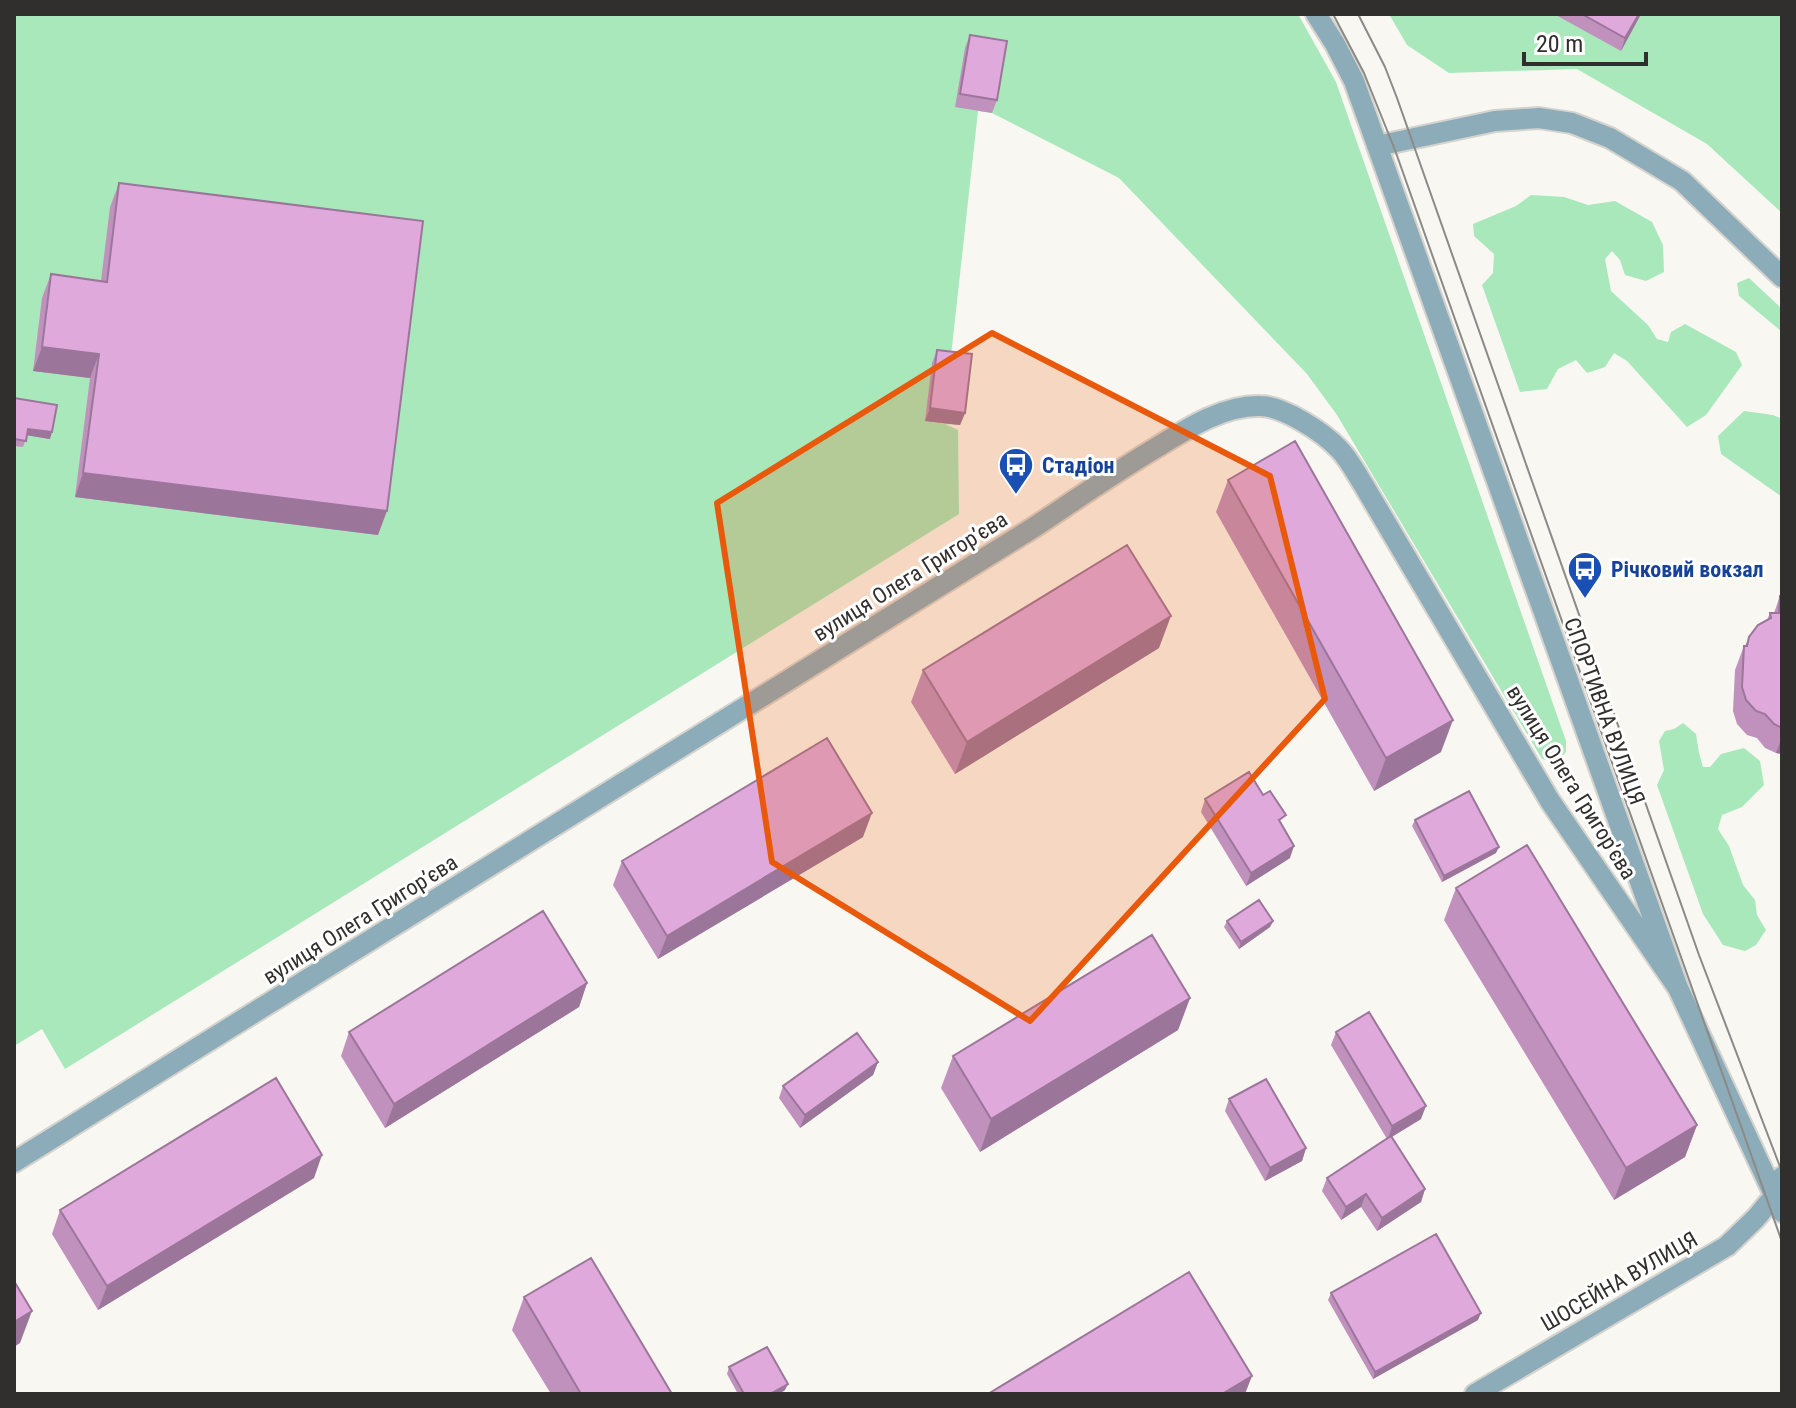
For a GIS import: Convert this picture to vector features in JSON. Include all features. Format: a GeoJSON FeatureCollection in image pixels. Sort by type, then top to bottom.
{"type":"FeatureCollection","features":[{"type":"Feature","properties":{"kind":"street","name":"СПОРТИВНА ВУЛИЦЯ"},"geometry":{"type":"LineString","coordinates":[[1316,14],[1354,81],[1678,988],[1780,1195]]}},
{"type":"Feature","properties":{"kind":"street"},"geometry":{"type":"LineString","coordinates":[[1377,146],[1495,121],[1539,118],[1572,123],[1610,138],[1682,181],[1782,277]]}},
{"type":"Feature","properties":{"kind":"street","name":"вулиця Олега Григорʼєва"},"geometry":{"type":"LineString","coordinates":[[14,1162],[1036,526],[1194,424],[1226,411],[1262,405],[1314,428],[1340,450],[1394,535],[1550,801],[1678,988]]}},
{"type":"Feature","properties":{"kind":"street","name":"ШОСЕЙНА ВУЛИЦЯ"},"geometry":{"type":"LineString","coordinates":[[1475,1394],[1727,1246],[1780,1195]]}},
{"type":"Feature","properties":{"kind":"highlighted area"},"geometry":{"type":"Polygon","coordinates":[[[992,333],[1270,476],[1325,699],[1030,1021],[772,862],[717,503],[992,333]]]}},
{"type":"Feature","properties":{"kind":"green space"},"geometry":{"type":"Polygon","coordinates":[[[14,14],[1298,14],[1336,82],[1566,741],[1566,752],[1556,763],[1542,759],[1337,415],[1307,374],[1119,178],[992,113],[978,111],[950,365],[960,425],[945,424],[958,430],[959,514],[65,1069],[42,1029],[14,1046],[14,14]]]}},
{"type":"Feature","properties":{"kind":"green space"},"geometry":{"type":"Polygon","coordinates":[[[1389,14],[1782,14],[1782,213],[1707,144],[1577,69],[1449,73],[1407,45],[1389,14]]]}},
{"type":"Feature","properties":{"kind":"green space"},"geometry":{"type":"Polygon","coordinates":[[[1531,195],[1564,197],[1588,205],[1615,201],[1652,222],[1663,245],[1664,272],[1646,281],[1625,275],[1620,260],[1612,251],[1605,259],[1611,291],[1648,325],[1657,339],[1668,342],[1671,332],[1685,324],[1736,352],[1742,365],[1706,415],[1687,427],[1627,361],[1614,353],[1605,367],[1587,373],[1576,360],[1558,369],[1547,389],[1520,392],[1482,285],[1493,273],[1494,254],[1474,236],[1473,224],[1516,206],[1531,195]]]}},
{"type":"Feature","properties":{"kind":"green space"},"geometry":{"type":"Polygon","coordinates":[[[1749,278],[1782,309],[1782,332],[1739,296],[1737,283],[1749,278]]]}},
{"type":"Feature","properties":{"kind":"green space"},"geometry":{"type":"Polygon","coordinates":[[[1744,411],[1782,419],[1782,497],[1721,454],[1718,436],[1744,411]]]}},
{"type":"Feature","properties":{"kind":"green space"},"geometry":{"type":"Polygon","coordinates":[[[1683,723],[1696,734],[1703,767],[1710,767],[1721,754],[1744,748],[1760,761],[1764,785],[1742,807],[1722,815],[1718,829],[1729,846],[1743,885],[1755,900],[1757,915],[1766,930],[1756,945],[1745,951],[1723,945],[1703,914],[1657,785],[1664,770],[1659,741],[1665,731],[1683,723]]]}},
{"type":"Feature","properties":{"kind":"building"},"geometry":{"type":"Polygon","coordinates":[[[1582,14],[1639,14],[1625,38],[1582,14]]]}},
{"type":"Feature","properties":{"kind":"building"},"geometry":{"type":"Polygon","coordinates":[[[970,35],[1007,41],[997,100],[960,94],[970,35]]]}},
{"type":"Feature","properties":{"kind":"building"},"geometry":{"type":"Polygon","coordinates":[[[119,183],[423,221],[387,511],[83,473],[99,354],[42,347],[51,274],[107,282],[119,183]]]}},
{"type":"Feature","properties":{"kind":"building"},"geometry":{"type":"Polygon","coordinates":[[[937,350],[972,354],[965,413],[930,408],[937,350]]]}},
{"type":"Feature","properties":{"kind":"building"},"geometry":{"type":"Polygon","coordinates":[[[14,398],[57,405],[52,432],[28,429],[26,441],[14,439],[14,398]]]}},
{"type":"Feature","properties":{"kind":"building"},"geometry":{"type":"Polygon","coordinates":[[[1295,441],[1453,720],[1386,758],[1228,480],[1295,441]]]}},
{"type":"Feature","properties":{"kind":"building"},"geometry":{"type":"Polygon","coordinates":[[[1127,545],[1171,616],[967,742],[923,670],[1127,545]]]}},
{"type":"Feature","properties":{"kind":"building"},"geometry":{"type":"Polygon","coordinates":[[[1780,596],[1782,728],[1765,714],[1756,711],[1746,700],[1742,687],[1744,646],[1747,646],[1749,637],[1758,625],[1771,618],[1770,613],[1779,613],[1780,596]]]}},
{"type":"Feature","properties":{"kind":"building"},"geometry":{"type":"Polygon","coordinates":[[[827,738],[872,813],[667,936],[622,861],[827,738]]]}},
{"type":"Feature","properties":{"kind":"building"},"geometry":{"type":"Polygon","coordinates":[[[1249,772],[1263,795],[1270,791],[1286,815],[1279,820],[1294,846],[1251,873],[1205,799],[1249,772]]]}},
{"type":"Feature","properties":{"kind":"building"},"geometry":{"type":"Polygon","coordinates":[[[1469,791],[1499,847],[1444,876],[1415,820],[1469,791]]]}},
{"type":"Feature","properties":{"kind":"building"},"geometry":{"type":"Polygon","coordinates":[[[1527,845],[1697,1125],[1626,1168],[1456,888],[1527,845]]]}},
{"type":"Feature","properties":{"kind":"building"},"geometry":{"type":"Polygon","coordinates":[[[1259,900],[1273,921],[1241,942],[1227,921],[1259,900]]]}},
{"type":"Feature","properties":{"kind":"building"},"geometry":{"type":"Polygon","coordinates":[[[543,911],[587,983],[394,1104],[349,1032],[543,911]]]}},
{"type":"Feature","properties":{"kind":"building"},"geometry":{"type":"Polygon","coordinates":[[[1152,935],[1190,998],[991,1119],[953,1056],[1152,935]]]}},
{"type":"Feature","properties":{"kind":"building"},"geometry":{"type":"Polygon","coordinates":[[[1369,1012],[1426,1106],[1392,1126],[1336,1032],[1369,1012]]]}},
{"type":"Feature","properties":{"kind":"building"},"geometry":{"type":"Polygon","coordinates":[[[857,1033],[878,1062],[805,1115],[783,1086],[857,1033]]]}},
{"type":"Feature","properties":{"kind":"building"},"geometry":{"type":"Polygon","coordinates":[[[276,1078],[322,1155],[107,1286],[60,1210],[276,1078]]]}},
{"type":"Feature","properties":{"kind":"building"},"geometry":{"type":"Polygon","coordinates":[[[1266,1079],[1306,1148],[1270,1168],[1229,1099],[1266,1079]]]}},
{"type":"Feature","properties":{"kind":"building"},"geometry":{"type":"Polygon","coordinates":[[[1391,1136],[1425,1189],[1382,1218],[1366,1194],[1346,1207],[1327,1178],[1391,1136]]]}},
{"type":"Feature","properties":{"kind":"building"},"geometry":{"type":"Polygon","coordinates":[[[1436,1234],[1481,1313],[1375,1372],[1331,1293],[1436,1234]]]}},
{"type":"Feature","properties":{"kind":"building"},"geometry":{"type":"Polygon","coordinates":[[[591,1258],[672,1394],[581,1394],[524,1297],[591,1258]]]}},
{"type":"Feature","properties":{"kind":"building"},"geometry":{"type":"Polygon","coordinates":[[[1189,1272],[1252,1376],[1222,1394],[988,1394],[1189,1272]]]}},
{"type":"Feature","properties":{"kind":"building"},"geometry":{"type":"Polygon","coordinates":[[[14,1281],[32,1311],[14,1322],[14,1281]]]}},
{"type":"Feature","properties":{"kind":"building"},"geometry":{"type":"Polygon","coordinates":[[[767,1347],[788,1384],[770,1394],[744,1394],[729,1367],[767,1347]]]}},
{"type":"Feature","properties":{"kind":"tram line"},"geometry":{"type":"LineString","coordinates":[[1333,14],[1364,73],[1395,150],[1782,1242]]}},
{"type":"Feature","properties":{"kind":"tram line"},"geometry":{"type":"LineString","coordinates":[[1358,14],[1397,98],[1699,955],[1782,1172]]}},
{"type":"Feature","properties":{"kind":"place","name":"Стадіон"},"geometry":{"type":"Point","coordinates":[1016,496]}},
{"type":"Feature","properties":{"kind":"place","name":"Річковий вокзал"},"geometry":{"type":"Point","coordinates":[1585,600]}}]}
